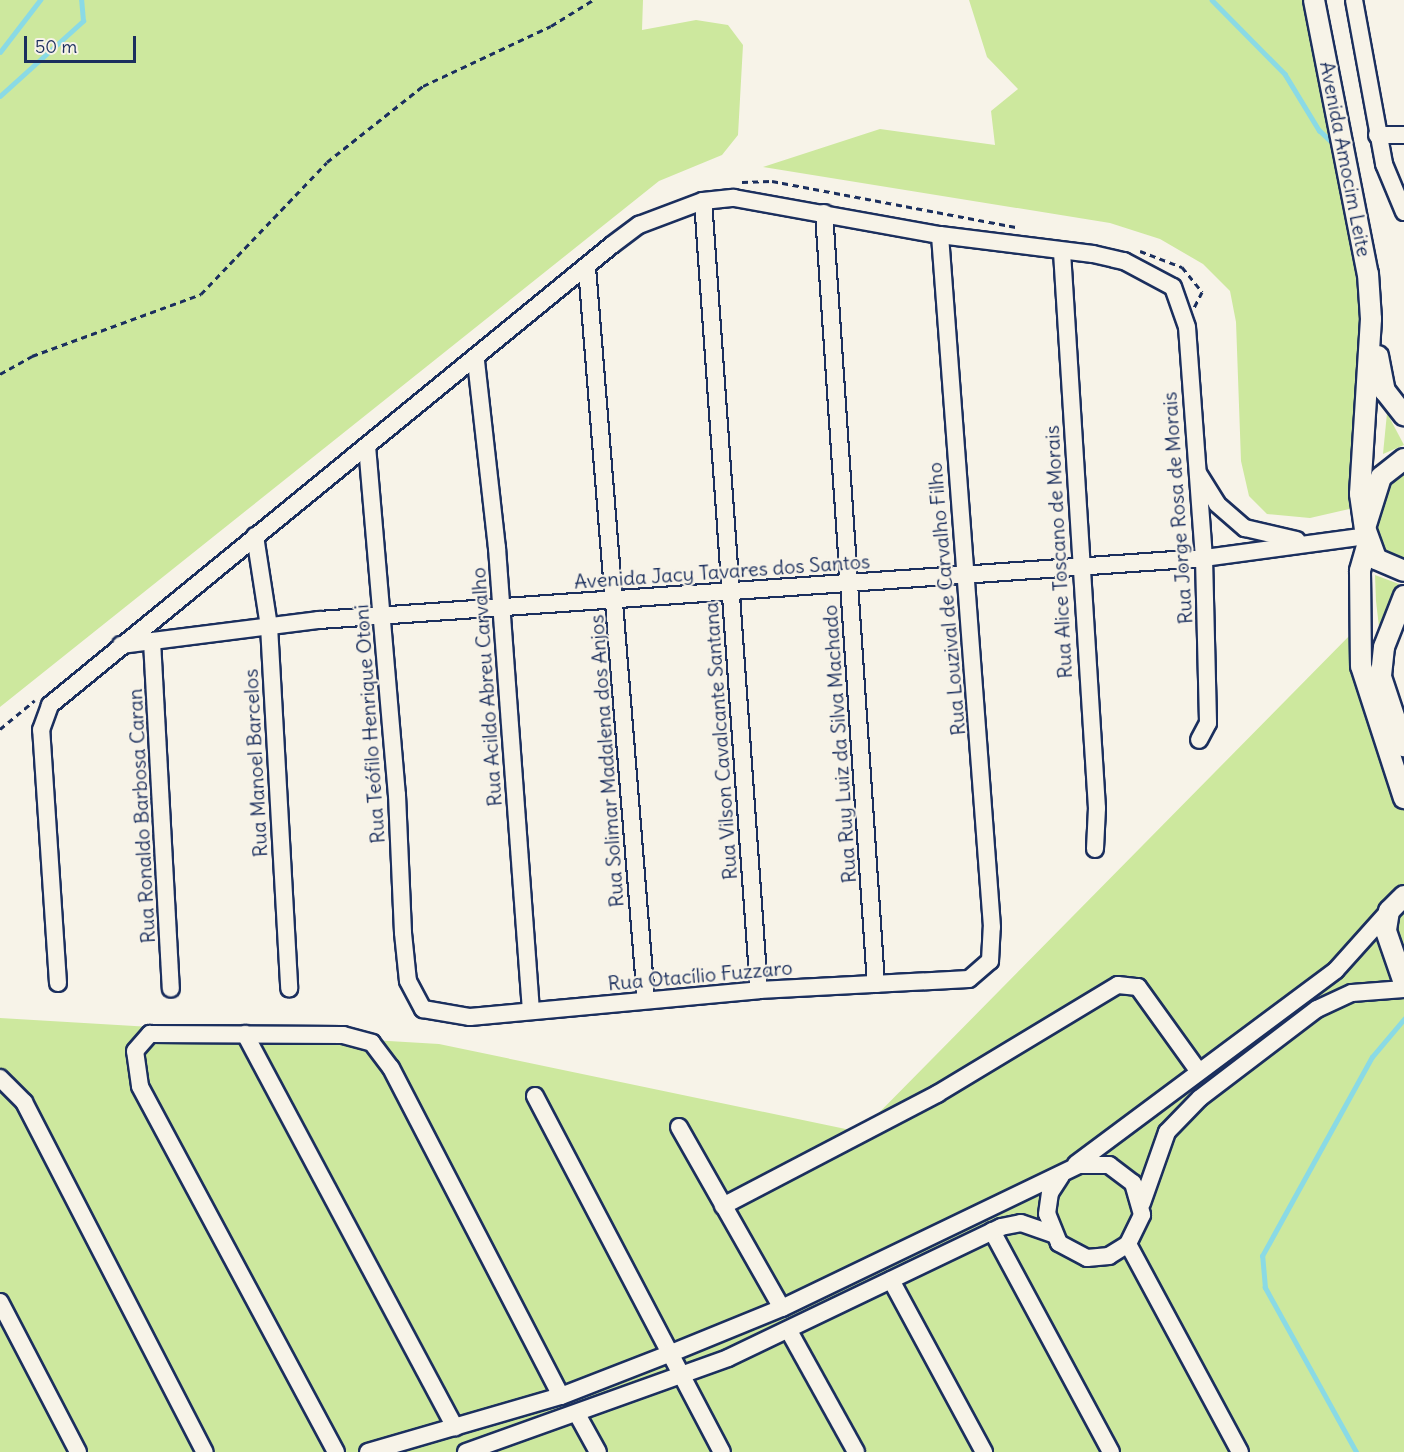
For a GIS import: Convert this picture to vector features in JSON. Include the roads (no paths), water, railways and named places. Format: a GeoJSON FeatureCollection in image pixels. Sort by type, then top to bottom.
{"type":"FeatureCollection","features":[{"type":"Feature","properties":{"kind":"street","name":"Avenida Amocim Leite"},"geometry":{"type":"LineString","coordinates":[[1314,0],[1363,243],[1371,319],[1382,382],[1404,415]]}},
{"type":"Feature","properties":{"kind":"street"},"geometry":{"type":"LineString","coordinates":[[1354,0],[1377,135],[1404,212]]}},
{"type":"Feature","properties":{"kind":"street"},"geometry":{"type":"LineString","coordinates":[[1377,135],[1404,135]]}},
{"type":"Feature","properties":{"kind":"street"},"geometry":{"type":"LineString","coordinates":[[58,983],[42,717],[122,645],[367,446],[476,361],[639,225],[703,201],[734,198],[940,235],[1062,252]]}},
{"type":"Feature","properties":{"kind":"street","name":"Rua Vilson Cavalcante Santana"},"geometry":{"type":"LineString","coordinates":[[703,201],[759,990]]}},
{"type":"Feature","properties":{"kind":"street","name":"Rua Ruy Luiz da Silva Machado"},"geometry":{"type":"LineString","coordinates":[[824,213],[876,984]]}},
{"type":"Feature","properties":{"kind":"street","name":"Rua Louzival de Carvalho Filho"},"geometry":{"type":"LineString","coordinates":[[940,235],[990,961]]}},
{"type":"Feature","properties":{"kind":"street","name":"Rua Jorge Rosa de Morais"},"geometry":{"type":"LineString","coordinates":[[1062,252],[1124,261],[1164,280],[1181,299],[1186,319],[1195,466],[1204,558],[1208,723],[1199,740]]}},
{"type":"Feature","properties":{"kind":"street","name":"Rua Alice Toscano de Morais"},"geometry":{"type":"LineString","coordinates":[[1062,252],[1095,849]]}},
{"type":"Feature","properties":{"kind":"street","name":"Rua Solimar Madalena dos Anjos"},"geometry":{"type":"LineString","coordinates":[[587,268],[646,999]]}},
{"type":"Feature","properties":{"kind":"street","name":"Avenida Amocim Leite"},"geometry":{"type":"LineString","coordinates":[[1366,536],[1360,494],[1371,319]]}},
{"type":"Feature","properties":{"kind":"street","name":"Rua Acildo Abreu Carvalho"},"geometry":{"type":"LineString","coordinates":[[476,361],[502,609],[531,1011]]}},
{"type":"Feature","properties":{"kind":"street","name":"Rua Teófilo Henrique Otoni"},"geometry":{"type":"LineString","coordinates":[[367,446],[384,617],[403,933],[413,999]]}},
{"type":"Feature","properties":{"kind":"street","name":"Avenida Amocim Leite"},"geometry":{"type":"LineString","coordinates":[[1404,459],[1381,477],[1359,571],[1361,666],[1404,798]]}},
{"type":"Feature","properties":{"kind":"street","name":"Avenida Jacy Tavares dos Santos"},"geometry":{"type":"LineString","coordinates":[[1195,466],[1217,504],[1245,528],[1263,536],[1325,543]]}},
{"type":"Feature","properties":{"kind":"street","name":"Rua Manoel Barcelos"},"geometry":{"type":"LineString","coordinates":[[255,536],[269,626],[289,988]]}},
{"type":"Feature","properties":{"kind":"street"},"geometry":{"type":"LineString","coordinates":[[1366,536],[1382,563],[1404,572]]}},
{"type":"Feature","properties":{"kind":"street","name":"Avenida Jacy Tavares dos Santos"},"geometry":{"type":"LineString","coordinates":[[122,645],[269,626],[615,599],[850,585],[1204,558],[1366,536]]}},
{"type":"Feature","properties":{"kind":"street"},"geometry":{"type":"LineString","coordinates":[[1404,596],[1384,647],[1381,677],[1404,746]]}},
{"type":"Feature","properties":{"kind":"street","name":"Rua Ronaldo Barbosa Caran"},"geometry":{"type":"LineString","coordinates":[[152,641],[171,988]]}},
{"type":"Feature","properties":{"kind":"street"},"geometry":{"type":"LineString","coordinates":[[1404,879],[1389,944],[1404,982]]}},
{"type":"Feature","properties":{"kind":"street"},"geometry":{"type":"LineString","coordinates":[[1053,1234],[1047,1203],[1065,1172],[1197,1069],[1336,970],[1397,903]]}},
{"type":"Feature","properties":{"kind":"street","name":"Rua Otacílio Fuzzaro"},"geometry":{"type":"LineString","coordinates":[[413,999],[432,1015],[445,1017],[759,990],[969,979],[990,961]]}},
{"type":"Feature","properties":{"kind":"street"},"geometry":{"type":"LineString","coordinates":[[723,1206],[937,1094],[1118,985],[1138,987],[1197,1069]]}},
{"type":"Feature","properties":{"kind":"street"},"geometry":{"type":"LineString","coordinates":[[469,1452],[680,1377],[789,1331],[992,1231],[1021,1223],[1053,1234],[1067,1250],[1087,1258],[1109,1256],[1128,1244],[1140,1226],[1142,1203],[1167,1132],[1200,1098],[1317,1009],[1352,993],[1404,988]]}},
{"type":"Feature","properties":{"kind":"street"},"geometry":{"type":"LineString","coordinates":[[336,1452],[134,1066],[135,1051],[150,1034],[358,1037],[383,1055],[561,1396]]}},
{"type":"Feature","properties":{"kind":"street"},"geometry":{"type":"LineString","coordinates":[[245,1034],[455,1427]]}},
{"type":"Feature","properties":{"kind":"street"},"geometry":{"type":"LineString","coordinates":[[0,1078],[24,1102],[205,1452]]}},
{"type":"Feature","properties":{"kind":"street"},"geometry":{"type":"LineString","coordinates":[[535,1096],[680,1377],[722,1452]]}},
{"type":"Feature","properties":{"kind":"street"},"geometry":{"type":"LineString","coordinates":[[680,1127],[782,1308]]}},
{"type":"Feature","properties":{"kind":"street"},"geometry":{"type":"LineString","coordinates":[[368,1452],[561,1396],[669,1354],[782,1308],[1065,1172],[1099,1162],[1119,1169],[1133,1183],[1142,1203]]}},
{"type":"Feature","properties":{"kind":"street"},"geometry":{"type":"LineString","coordinates":[[992,1231],[1111,1452]]}},
{"type":"Feature","properties":{"kind":"street"},"geometry":{"type":"LineString","coordinates":[[1128,1244],[1240,1452]]}},
{"type":"Feature","properties":{"kind":"street"},"geometry":{"type":"LineString","coordinates":[[891,1280],[984,1452]]}},
{"type":"Feature","properties":{"kind":"street"},"geometry":{"type":"LineString","coordinates":[[0,1302],[78,1452]]}},
{"type":"Feature","properties":{"kind":"street"},"geometry":{"type":"LineString","coordinates":[[789,1331],[856,1452]]}},
{"type":"Feature","properties":{"kind":"street"},"geometry":{"type":"LineString","coordinates":[[577,1414],[598,1452]]}},
{"type":"Feature","properties":{"kind":"waterway"},"geometry":{"type":"LineString","coordinates":[[0,52],[40,0]]}},
{"type":"Feature","properties":{"kind":"waterway"},"geometry":{"type":"LineString","coordinates":[[0,96],[83,21],[81,0]]}},
{"type":"Feature","properties":{"kind":"waterway"},"geometry":{"type":"LineString","coordinates":[[1212,0],[1285,74],[1319,130],[1337,147]]}},
{"type":"Feature","properties":{"kind":"waterway"},"geometry":{"type":"LineString","coordinates":[[1356,1452],[1265,1288],[1262,1256],[1372,1057],[1404,1019]]}}]}
